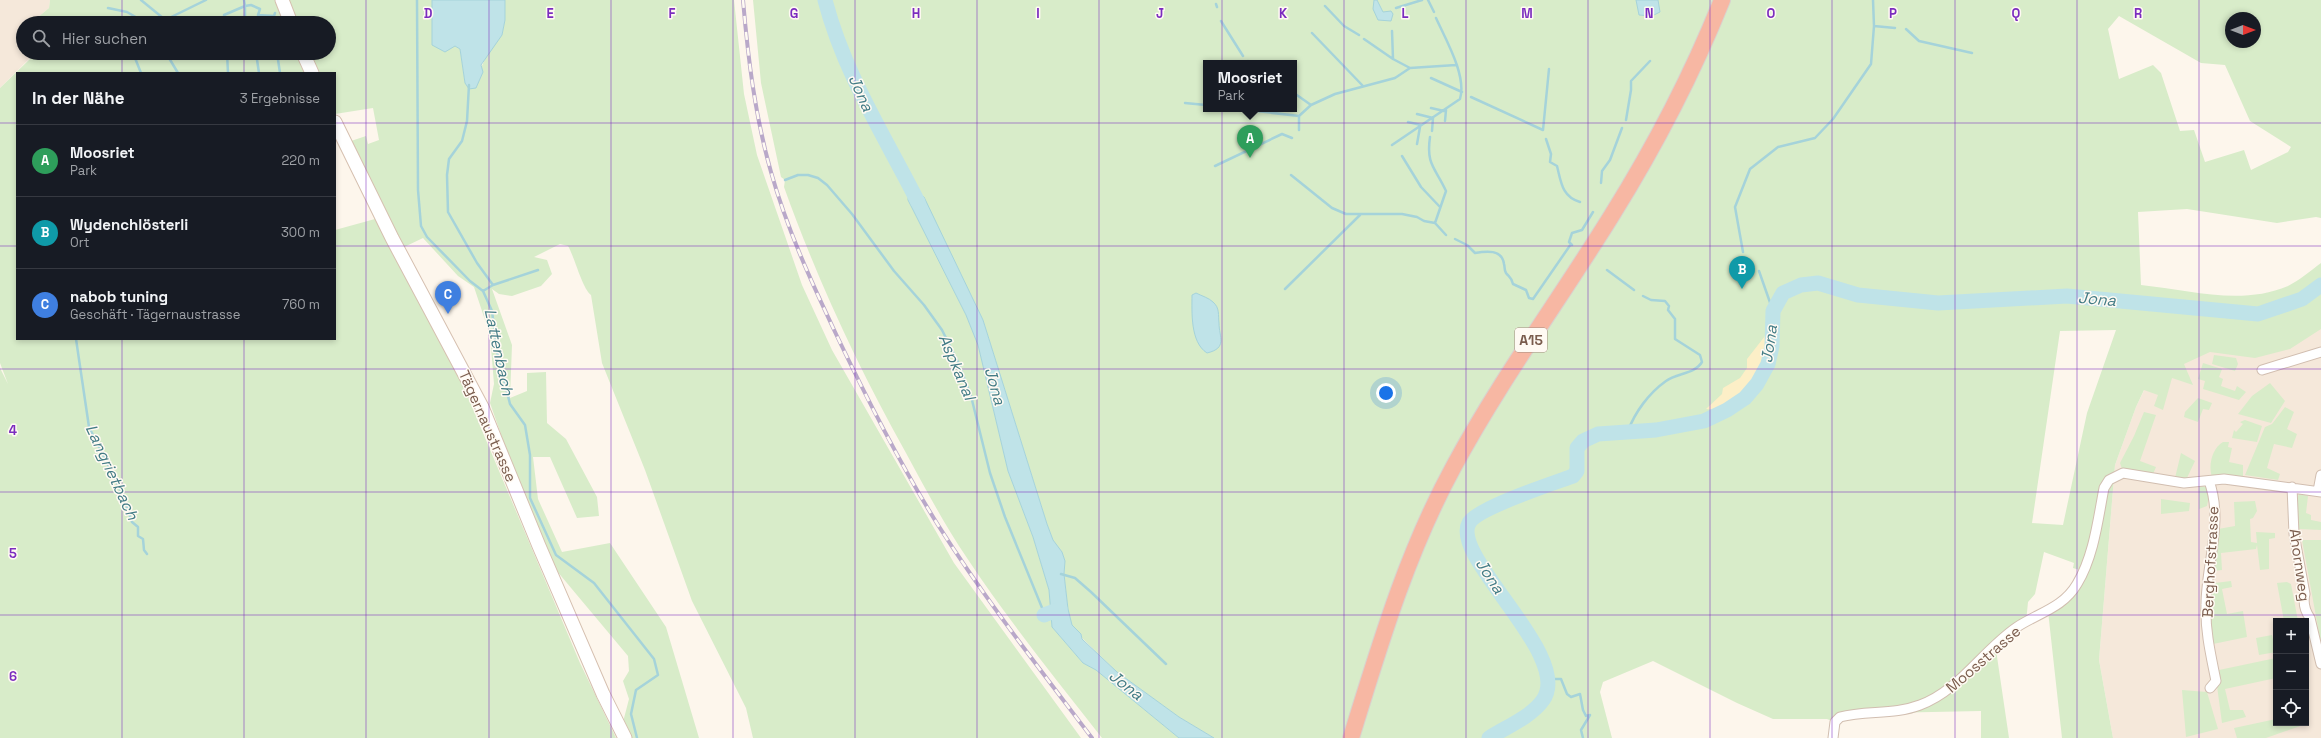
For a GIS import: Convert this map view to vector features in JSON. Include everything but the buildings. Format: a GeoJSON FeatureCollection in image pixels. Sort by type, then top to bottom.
{"type":"FeatureCollection","features":[{"type":"Feature","properties":{"kind":"highway","name":"A15"},"geometry":{"type":"LineString","coordinates":[[1351,738],[1399,588],[1423,528],[1444,485],[1499,390],[1635,178],[1679,98],[1722,0]]}},
{"type":"Feature","properties":{"kind":"street"},"geometry":{"type":"LineString","coordinates":[[282,0],[288,16]]}},
{"type":"Feature","properties":{"kind":"street"},"geometry":{"type":"LineString","coordinates":[[306,60],[312,72]]}},
{"type":"Feature","properties":{"kind":"street","name":"Tägernaustrasse"},"geometry":{"type":"LineString","coordinates":[[336,124],[392,238],[482,407],[539,546],[603,694],[625,738]]}},
{"type":"Feature","properties":{"kind":"street"},"geometry":{"type":"LineString","coordinates":[[2262,370],[2321,352]]}},
{"type":"Feature","properties":{"kind":"street","name":"Moosstrasse"},"geometry":{"type":"LineString","coordinates":[[1833,738],[1835,722],[1840,718],[1903,710],[1933,700],[1944,693],[2000,639],[2026,622],[2058,606],[2069,596],[2078,583],[2089,552],[2104,488],[2109,480],[2116,475],[2132,473],[2184,483],[2224,479],[2320,492]]}},
{"type":"Feature","properties":{"kind":"street"},"geometry":{"type":"LineString","coordinates":[[2320,492],[2321,475]]}},
{"type":"Feature","properties":{"kind":"street","name":"Berghofstrasse"},"geometry":{"type":"LineString","coordinates":[[2209,481],[2213,490],[2215,522],[2213,556],[2206,604],[2208,638],[2216,681],[2210,688]]}},
{"type":"Feature","properties":{"kind":"street","name":"Ahornweg"},"geometry":{"type":"LineString","coordinates":[[2292,487],[2294,534],[2305,594],[2304,599],[2321,664]]}},
{"type":"Feature","properties":{"kind":"shaded area"},"geometry":{"type":"Polygon","coordinates":[[[0,0],[50,0],[49,8],[39,16],[16,16],[16,60],[28,60],[0,88],[0,0]]]}},
{"type":"Feature","properties":{"kind":"shaded area"},"geometry":{"type":"Polygon","coordinates":[[[2321,301],[2321,738],[2113,738],[2099,660],[2115,465],[2136,407],[2155,368],[2321,301]]]}},
{"type":"Feature","properties":{"kind":"green space"},"geometry":{"type":"Polygon","coordinates":[[[50,0],[275,0],[281,16],[39,16],[49,8],[50,0]]]}},
{"type":"Feature","properties":{"kind":"green space"},"geometry":{"type":"Polygon","coordinates":[[[287,0],[432,0],[432,45],[455,46],[460,49],[465,83],[481,68],[488,52],[502,35],[505,20],[505,0],[734,0],[744,94],[757,155],[802,285],[832,350],[954,563],[1081,738],[753,738],[746,708],[692,601],[645,470],[602,363],[591,295],[582,280],[568,246],[560,244],[534,257],[547,260],[552,274],[541,286],[512,296],[499,294],[492,289],[512,345],[510,398],[527,391],[527,373],[546,372],[547,423],[566,439],[597,497],[599,516],[577,518],[550,457],[533,457],[538,499],[562,552],[610,543],[666,627],[699,738],[632,738],[623,722],[629,699],[623,681],[629,671],[628,656],[551,564],[520,489],[490,403],[494,384],[490,335],[474,287],[458,276],[423,238],[400,249],[348,142],[366,136],[368,144],[379,140],[373,108],[336,114],[336,72],[316,72],[310,60],[336,60],[336,16],[293,16],[287,0]]]}},
{"type":"Feature","properties":{"kind":"green space"},"geometry":{"type":"Polygon","coordinates":[[[753,0],[2321,0],[2321,218],[2316,217],[2277,223],[2187,209],[2138,212],[2141,285],[2215,295],[2252,295],[2270,292],[2288,286],[2321,263],[2321,329],[2290,349],[2255,358],[2210,352],[2184,364],[2193,385],[2172,378],[2163,410],[2154,406],[2158,395],[2144,390],[2136,407],[2115,465],[2099,660],[2113,738],[2062,738],[2048,611],[2058,606],[2083,571],[2073,568],[2074,563],[2044,552],[2035,594],[2028,602],[2026,622],[1995,643],[2009,738],[1981,738],[1981,711],[1883,713],[1835,722],[1827,719],[1773,719],[1737,703],[1653,661],[1603,682],[1600,692],[1612,738],[1214,738],[1179,717],[1117,672],[1082,638],[1081,634],[1072,625],[1068,609],[1064,574],[1065,561],[1062,552],[1053,540],[1047,524],[983,320],[956,264],[908,200],[966,315],[978,345],[1008,471],[1033,537],[1049,590],[1052,627],[1083,663],[1096,670],[1179,738],[1102,738],[1016,627],[967,558],[935,506],[888,421],[839,322],[810,255],[784,187],[785,180],[781,177],[761,83],[753,0]],[[2119,16],[2108,29],[2119,79],[2153,65],[2161,73],[2180,131],[2194,130],[2205,162],[2244,150],[2251,170],[2288,152],[2291,147],[2250,121],[2225,65],[2201,63],[2119,16]],[[2116,330],[2060,331],[2032,523],[2063,525],[2087,413],[2116,330]]]}},
{"type":"Feature","properties":{"kind":"green space"},"geometry":{"type":"Polygon","coordinates":[[[29,60],[299,60],[304,72],[17,72],[29,60]]]}},
{"type":"Feature","properties":{"kind":"green space"},"geometry":{"type":"Polygon","coordinates":[[[16,72],[16,340],[336,340],[336,230],[375,219],[462,383],[580,663],[616,738],[0,738],[0,368],[8,384],[0,363],[0,88],[16,72]]]}},
{"type":"Feature","properties":{"kind":"green space"},"geometry":{"type":"Polygon","coordinates":[[[2214,355],[2236,358],[2238,364],[2235,371],[2212,364],[2214,355]]]}},
{"type":"Feature","properties":{"kind":"green space"},"geometry":{"type":"Polygon","coordinates":[[[2203,363],[2222,369],[2219,377],[2223,379],[2221,386],[2235,391],[2237,386],[2246,392],[2239,400],[2203,389],[2205,381],[2198,379],[2203,363]]]}},
{"type":"Feature","properties":{"kind":"green space"},"geometry":{"type":"Polygon","coordinates":[[[2270,383],[2285,401],[2271,423],[2238,414],[2252,396],[2270,383]]]}},
{"type":"Feature","properties":{"kind":"green space"},"geometry":{"type":"Polygon","coordinates":[[[2198,398],[2212,403],[2209,410],[2203,409],[2198,422],[2184,417],[2185,412],[2198,398]]]}},
{"type":"Feature","properties":{"kind":"green space"},"geometry":{"type":"Polygon","coordinates":[[[2285,407],[2294,412],[2287,429],[2297,434],[2292,448],[2274,444],[2267,468],[2280,474],[2278,480],[2245,475],[2265,427],[2272,424],[2285,407]]]}},
{"type":"Feature","properties":{"kind":"green space"},"geometry":{"type":"Polygon","coordinates":[[[2144,412],[2156,415],[2140,461],[2156,467],[2153,474],[2122,469],[2120,463],[2144,412]]]}},
{"type":"Feature","properties":{"kind":"green space"},"geometry":{"type":"Polygon","coordinates":[[[2245,420],[2262,426],[2257,442],[2232,438],[2234,430],[2236,432],[2243,424],[2240,422],[2245,420]]]}},
{"type":"Feature","properties":{"kind":"green space"},"geometry":{"type":"Polygon","coordinates":[[[2223,442],[2229,442],[2228,447],[2232,448],[2229,462],[2243,465],[2243,478],[2224,474],[2212,477],[2210,468],[2212,458],[2216,448],[2223,442]]]}},
{"type":"Feature","properties":{"kind":"green space"},"geometry":{"type":"Polygon","coordinates":[[[2181,453],[2195,461],[2186,480],[2175,478],[2181,453]]]}},
{"type":"Feature","properties":{"kind":"green space"},"geometry":{"type":"Polygon","coordinates":[[[2199,486],[2207,487],[2209,496],[2207,506],[2199,509],[2199,486]]]}},
{"type":"Feature","properties":{"kind":"green space"},"geometry":{"type":"Polygon","coordinates":[[[2299,494],[2308,496],[2306,513],[2311,515],[2311,520],[2321,522],[2321,530],[2299,529],[2297,498],[2299,494]]]}},
{"type":"Feature","properties":{"kind":"green space"},"geometry":{"type":"Polygon","coordinates":[[[2161,499],[2190,503],[2189,511],[2161,514],[2161,499]]]}},
{"type":"Feature","properties":{"kind":"green space"},"geometry":{"type":"Polygon","coordinates":[[[2255,501],[2257,511],[2253,518],[2250,519],[2251,542],[2257,543],[2256,532],[2275,533],[2275,538],[2269,539],[2269,569],[2260,570],[2257,545],[2256,549],[2221,553],[2222,570],[2214,571],[2218,529],[2235,526],[2234,502],[2255,501]]]}},
{"type":"Feature","properties":{"kind":"green space"},"geometry":{"type":"Polygon","coordinates":[[[2302,540],[2321,540],[2321,644],[2302,540]]]}},
{"type":"Feature","properties":{"kind":"green space"},"geometry":{"type":"Polygon","coordinates":[[[2231,581],[2232,587],[2222,589],[2227,614],[2243,611],[2247,637],[2213,644],[2210,613],[2211,598],[2215,583],[2231,581]]]}},
{"type":"Feature","properties":{"kind":"green space"},"geometry":{"type":"Polygon","coordinates":[[[2287,582],[2291,584],[2297,618],[2283,618],[2277,583],[2287,582]]]}},
{"type":"Feature","properties":{"kind":"green space"},"geometry":{"type":"Polygon","coordinates":[[[2272,635],[2273,653],[2259,655],[2256,638],[2272,635]]]}},
{"type":"Feature","properties":{"kind":"green space"},"geometry":{"type":"Polygon","coordinates":[[[2273,659],[2273,679],[2225,689],[2230,710],[2243,710],[2246,717],[2222,723],[2217,686],[2220,682],[2219,670],[2273,659]]]}},
{"type":"Feature","properties":{"kind":"green space"},"geometry":{"type":"Polygon","coordinates":[[[2182,690],[2207,692],[2218,729],[2186,737],[2182,690]]]}},
{"type":"Feature","properties":{"kind":"green space"},"geometry":{"type":"Polygon","coordinates":[[[2273,720],[2273,726],[2300,726],[2266,738],[2237,738],[2234,728],[2273,720]]]}},
{"type":"Feature","properties":{"kind":"sand"},"geometry":{"type":"Polygon","coordinates":[[[1765,336],[1769,340],[1768,350],[1765,360],[1754,379],[1751,393],[1747,399],[1731,408],[1719,410],[1706,409],[1722,394],[1723,388],[1740,378],[1747,368],[1747,359],[1765,336]]]}},
{"type":"Feature","properties":{"kind":"water"},"geometry":{"type":"Polygon","coordinates":[[[432,0],[505,0],[505,20],[502,35],[481,65],[483,72],[476,88],[469,89],[465,83],[460,49],[455,46],[445,52],[432,45],[432,0]]]}},
{"type":"Feature","properties":{"kind":"water"},"geometry":{"type":"Polygon","coordinates":[[[1374,0],[1377,0],[1383,12],[1391,11],[1393,14],[1391,21],[1378,20],[1373,9],[1374,0]]]}},
{"type":"Feature","properties":{"kind":"water"},"geometry":{"type":"Polygon","coordinates":[[[1636,0],[1658,0],[1660,12],[1652,16],[1639,15],[1636,0]]]}},
{"type":"Feature","properties":{"kind":"water"},"geometry":{"type":"Polygon","coordinates":[[[909,185],[924,197],[983,320],[1047,524],[1053,540],[1062,552],[1065,561],[1064,574],[1068,609],[1072,625],[1081,634],[1082,639],[1117,672],[1179,717],[1214,738],[1179,738],[1096,670],[1083,663],[1052,627],[1049,590],[1033,537],[1008,471],[978,345],[966,315],[908,200],[909,185]]]}},
{"type":"Feature","properties":{"kind":"water"},"geometry":{"type":"Polygon","coordinates":[[[1196,293],[1215,304],[1218,312],[1221,337],[1220,345],[1214,351],[1207,353],[1197,342],[1193,326],[1192,295],[1196,293]]]}},
{"type":"Feature","properties":{"kind":"waterway"},"geometry":{"type":"LineString","coordinates":[[141,0],[161,16]]}},
{"type":"Feature","properties":{"kind":"waterway"},"geometry":{"type":"LineString","coordinates":[[173,16],[206,0]]}},
{"type":"Feature","properties":{"kind":"waterway"},"geometry":{"type":"LineString","coordinates":[[224,16],[245,6],[244,0]]}},
{"type":"Feature","properties":{"kind":"waterway","name":"Lattenbach"},"geometry":{"type":"LineString","coordinates":[[417,0],[418,190],[421,226],[427,237],[470,281],[483,291],[492,311],[497,352],[510,404],[525,425],[530,455],[530,498],[556,555],[594,583],[654,659],[658,675],[636,690],[631,714],[637,738]]}},
{"type":"Feature","properties":{"kind":"waterway","name":"Jona"},"geometry":{"type":"LineString","coordinates":[[825,0],[833,27],[854,78],[918,202]]}},
{"type":"Feature","properties":{"kind":"waterway"},"geometry":{"type":"LineString","coordinates":[[1396,8],[1422,0]]}},
{"type":"Feature","properties":{"kind":"waterway"},"geometry":{"type":"LineString","coordinates":[[1428,0],[1434,12]]}},
{"type":"Feature","properties":{"kind":"waterway"},"geometry":{"type":"LineString","coordinates":[[1743,252],[1735,207],[1750,169],[1778,147],[1815,138],[1833,119],[1871,64],[1874,26],[1873,0]]}},
{"type":"Feature","properties":{"kind":"waterway"},"geometry":{"type":"LineString","coordinates":[[245,16],[245,6],[251,5],[260,9],[258,15],[274,16]]}},
{"type":"Feature","properties":{"kind":"waterway"},"geometry":{"type":"LineString","coordinates":[[1325,6],[1344,26],[1359,35]]}},
{"type":"Feature","properties":{"kind":"waterway"},"geometry":{"type":"LineString","coordinates":[[108,8],[127,12],[134,16]]}},
{"type":"Feature","properties":{"kind":"waterway"},"geometry":{"type":"LineString","coordinates":[[1392,145],[1460,99],[1461,80],[1458,69],[1450,47],[1436,18]]}},
{"type":"Feature","properties":{"kind":"waterway"},"geometry":{"type":"LineString","coordinates":[[1221,21],[1243,56]]}},
{"type":"Feature","properties":{"kind":"waterway"},"geometry":{"type":"LineString","coordinates":[[1874,26],[1895,28]]}},
{"type":"Feature","properties":{"kind":"waterway"},"geometry":{"type":"LineString","coordinates":[[1906,29],[1919,41],[1972,53]]}},
{"type":"Feature","properties":{"kind":"waterway"},"geometry":{"type":"LineString","coordinates":[[1392,31],[1393,59]]}},
{"type":"Feature","properties":{"kind":"waterway"},"geometry":{"type":"LineString","coordinates":[[1312,33],[1363,86]]}},
{"type":"Feature","properties":{"kind":"waterway"},"geometry":{"type":"LineString","coordinates":[[1364,39],[1393,59],[1410,68]]}},
{"type":"Feature","properties":{"kind":"waterway"},"geometry":{"type":"LineString","coordinates":[[136,60],[141,72]]}},
{"type":"Feature","properties":{"kind":"waterway"},"geometry":{"type":"LineString","coordinates":[[170,60],[177,72]]}},
{"type":"Feature","properties":{"kind":"waterway"},"geometry":{"type":"LineString","coordinates":[[227,60],[228,72]]}},
{"type":"Feature","properties":{"kind":"waterway"},"geometry":{"type":"LineString","coordinates":[[257,60],[259,72]]}},
{"type":"Feature","properties":{"kind":"waterway"},"geometry":{"type":"LineString","coordinates":[[278,60],[280,72]]}},
{"type":"Feature","properties":{"kind":"waterway"},"geometry":{"type":"LineString","coordinates":[[1626,120],[1631,81],[1650,61]]}},
{"type":"Feature","properties":{"kind":"waterway"},"geometry":{"type":"LineString","coordinates":[[1265,112],[1299,116],[1311,105],[1335,94],[1395,78],[1410,68],[1456,65]]}},
{"type":"Feature","properties":{"kind":"waterway"},"geometry":{"type":"LineString","coordinates":[[1471,97],[1543,130],[1549,69]]}},
{"type":"Feature","properties":{"kind":"waterway"},"geometry":{"type":"LineString","coordinates":[[1431,78],[1462,92]]}},
{"type":"Feature","properties":{"kind":"waterway"},"geometry":{"type":"LineString","coordinates":[[469,85],[467,121],[462,141],[449,159],[447,175],[448,212],[477,263],[493,285]]}},
{"type":"Feature","properties":{"kind":"waterway"},"geometry":{"type":"LineString","coordinates":[[1297,95],[1311,105]]}},
{"type":"Feature","properties":{"kind":"waterway"},"geometry":{"type":"LineString","coordinates":[[1185,103],[1203,105]]}},
{"type":"Feature","properties":{"kind":"waterway"},"geometry":{"type":"LineString","coordinates":[[1431,108],[1444,111]]}},
{"type":"Feature","properties":{"kind":"waterway"},"geometry":{"type":"LineString","coordinates":[[1445,121],[1446,110]]}},
{"type":"Feature","properties":{"kind":"waterway"},"geometry":{"type":"LineString","coordinates":[[1417,114],[1433,118],[1432,131]]}},
{"type":"Feature","properties":{"kind":"waterway"},"geometry":{"type":"LineString","coordinates":[[1299,116],[1299,130]]}},
{"type":"Feature","properties":{"kind":"waterway"},"geometry":{"type":"LineString","coordinates":[[1408,122],[1421,125]]}},
{"type":"Feature","properties":{"kind":"waterway"},"geometry":{"type":"LineString","coordinates":[[1417,144],[1420,127]]}},
{"type":"Feature","properties":{"kind":"waterway"},"geometry":{"type":"LineString","coordinates":[[1601,183],[1602,171],[1610,160],[1622,128]]}},
{"type":"Feature","properties":{"kind":"waterway"},"geometry":{"type":"LineString","coordinates":[[1215,166],[1282,134],[1292,138]]}},
{"type":"Feature","properties":{"kind":"waterway"},"geometry":{"type":"LineString","coordinates":[[1430,137],[1430,160],[1446,191],[1435,223]]}},
{"type":"Feature","properties":{"kind":"waterway"},"geometry":{"type":"LineString","coordinates":[[1546,139],[1551,154],[1550,162],[1557,166],[1563,188],[1569,197],[1580,202]]}},
{"type":"Feature","properties":{"kind":"waterway"},"geometry":{"type":"LineString","coordinates":[[1402,156],[1421,187],[1440,207]]}},
{"type":"Feature","properties":{"kind":"waterway","name":"Aspkanal"},"geometry":{"type":"LineString","coordinates":[[785,180],[798,175],[808,175],[818,178],[827,185],[852,214],[894,271],[924,305],[942,330],[958,362],[971,396],[990,473],[1005,517],[1047,620]]}},
{"type":"Feature","properties":{"kind":"waterway"},"geometry":{"type":"LineString","coordinates":[[1291,175],[1332,208],[1346,214],[1402,214],[1417,217],[1424,221],[1435,223],[1446,235]]}},
{"type":"Feature","properties":{"kind":"waterway"},"geometry":{"type":"LineString","coordinates":[[1572,245],[1569,242],[1572,233],[1582,230],[1593,212]]}},
{"type":"Feature","properties":{"kind":"waterway"},"geometry":{"type":"LineString","coordinates":[[1285,289],[1360,215]]}},
{"type":"Feature","properties":{"kind":"waterway"},"geometry":{"type":"LineString","coordinates":[[1455,239],[1467,245],[1475,253],[1497,253],[1503,259],[1505,272],[1513,284],[1526,290],[1529,298],[1533,299],[1571,244]]}},
{"type":"Feature","properties":{"kind":"waterway"},"geometry":{"type":"LineString","coordinates":[[483,291],[493,285],[538,270]]}},
{"type":"Feature","properties":{"kind":"waterway"},"geometry":{"type":"LineString","coordinates":[[1607,270],[1634,290]]}},
{"type":"Feature","properties":{"kind":"waterway"},"geometry":{"type":"LineString","coordinates":[[1759,271],[1773,311]]}},
{"type":"Feature","properties":{"kind":"waterway","name":"Jona"},"geometry":{"type":"LineString","coordinates":[[1489,738],[1532,712],[1543,700],[1548,681],[1542,659],[1528,634],[1477,559],[1468,539],[1469,523],[1475,517],[1500,503],[1573,476],[1577,471],[1577,448],[1583,441],[1598,434],[1656,430],[1704,421],[1727,410],[1745,398],[1757,384],[1768,364],[1772,346],[1773,311],[1783,293],[1801,285],[1818,283],[1858,295],[1938,303],[2067,296],[2258,314],[2302,299],[2321,285]]}},
{"type":"Feature","properties":{"kind":"waterway"},"geometry":{"type":"LineString","coordinates":[[1628,431],[1639,410],[1654,391],[1670,378],[1695,369],[1702,362],[1700,355],[1675,339],[1675,319],[1668,310],[1669,306],[1665,301],[1651,300],[1643,296]]}},
{"type":"Feature","properties":{"kind":"waterway","name":"Langrietbach"},"geometry":{"type":"LineString","coordinates":[[76,340],[89,427],[122,493],[132,522],[138,527],[138,536],[143,539],[144,550],[147,554]]}},
{"type":"Feature","properties":{"kind":"waterway"},"geometry":{"type":"LineString","coordinates":[[1061,574],[1075,578],[1166,664]]}},
{"type":"Feature","properties":{"kind":"waterway"},"geometry":{"type":"LineString","coordinates":[[1044,615],[1060,609]]}},
{"type":"Feature","properties":{"kind":"waterway"},"geometry":{"type":"LineString","coordinates":[[1548,679],[1561,679],[1567,694],[1571,697],[1580,694],[1583,710],[1586,716],[1590,715],[1581,730],[1583,738]]}},
{"type":"Feature","properties":{"kind":"railway"},"geometry":{"type":"LineString","coordinates":[[743,0],[756,108],[765,151],[784,214],[836,334],[884,431],[910,479],[938,525],[993,606],[1092,738]]}},
{"type":"Feature","properties":{"kind":"place","name":"Moosriet"},"geometry":{"type":"Point","coordinates":[1250,158]}},
{"type":"Feature","properties":{"kind":"place","name":"Wydenchlösterli"},"geometry":{"type":"Point","coordinates":[1742,289]}},
{"type":"Feature","properties":{"kind":"place","name":"nabob tuning"},"geometry":{"type":"Point","coordinates":[448,314]}}]}
